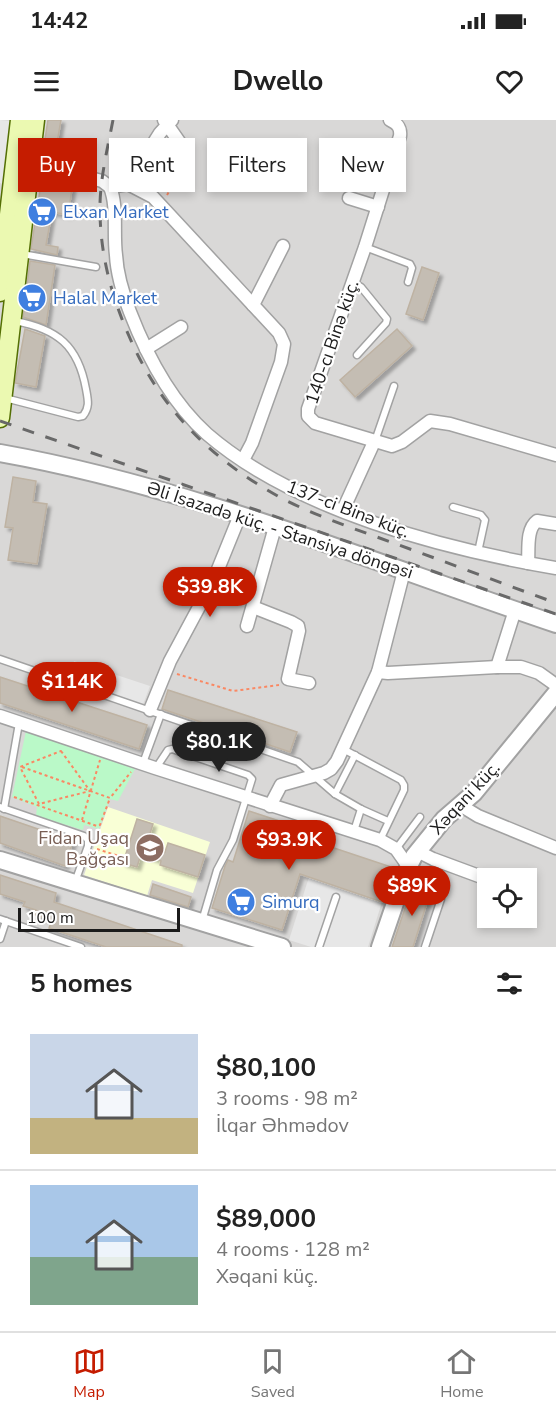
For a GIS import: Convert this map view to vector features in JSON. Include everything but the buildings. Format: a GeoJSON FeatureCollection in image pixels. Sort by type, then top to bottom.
{"type":"FeatureCollection","features":[{"type":"Feature","properties":{"kind":"main road"},"geometry":{"type":"LineString","coordinates":[[0,418],[11,320],[5,195],[20,120]]}},
{"type":"Feature","properties":{"kind":"main road"},"geometry":{"type":"LineString","coordinates":[[33,138],[35,120]]}},
{"type":"Feature","properties":{"kind":"main road"},"geometry":{"type":"LineString","coordinates":[[0,292],[10,266],[24,192]]}},
{"type":"Feature","properties":{"kind":"street","name":"140-cı Binə küç."},"geometry":{"type":"LineString","coordinates":[[390,120],[398,125],[401,131],[400,136],[365,247],[308,409],[308,416],[315,423],[374,442],[398,445],[430,421],[450,424],[556,455]]}},
{"type":"Feature","properties":{"kind":"street"},"geometry":{"type":"LineString","coordinates":[[157,138],[168,121],[178,138]]}},
{"type":"Feature","properties":{"kind":"street","name":"137-ci Binə küç."},"geometry":{"type":"LineString","coordinates":[[111,192],[116,257],[121,285],[129,310],[146,349],[166,385],[181,406],[207,433],[243,460],[307,497],[414,535],[478,552],[556,568]]}},
{"type":"Feature","properties":{"kind":"street"},"geometry":{"type":"LineString","coordinates":[[145,192],[160,204],[279,333],[284,344],[281,362],[243,460]]}},
{"type":"Feature","properties":{"kind":"street"},"geometry":{"type":"LineString","coordinates":[[349,198],[378,207]]}},
{"type":"Feature","properties":{"kind":"street"},"geometry":{"type":"LineString","coordinates":[[253,305],[283,246]]}},
{"type":"Feature","properties":{"kind":"street"},"geometry":{"type":"LineString","coordinates":[[146,349],[182,327]]}},
{"type":"Feature","properties":{"kind":"street"},"geometry":{"type":"LineString","coordinates":[[343,510],[374,442]]}},
{"type":"Feature","properties":{"kind":"street","name":"Əli İsazadə küç. - Stansiya döngəsi"},"geometry":{"type":"LineString","coordinates":[[0,453],[123,479],[240,515],[556,624]]}},
{"type":"Feature","properties":{"kind":"street"},"geometry":{"type":"LineString","coordinates":[[155,712],[165,671],[214,579],[240,515]]}},
{"type":"Feature","properties":{"kind":"street"},"geometry":{"type":"LineString","coordinates":[[528,563],[530,532],[533,524],[537,521],[556,524]]}},
{"type":"Feature","properties":{"kind":"street"},"geometry":{"type":"LineString","coordinates":[[247,626],[275,527]]}},
{"type":"Feature","properties":{"kind":"street"},"geometry":{"type":"LineString","coordinates":[[270,806],[281,785],[324,773],[349,752],[378,672],[404,571]]}},
{"type":"Feature","properties":{"kind":"street"},"geometry":{"type":"LineString","coordinates":[[253,607],[298,626],[299,631],[288,679],[309,683]]}},
{"type":"Feature","properties":{"kind":"street"},"geometry":{"type":"LineString","coordinates":[[497,667],[515,610]]}},
{"type":"Feature","properties":{"kind":"street"},"geometry":{"type":"LineString","coordinates":[[378,672],[497,667],[530,669],[556,685]]}},
{"type":"Feature","properties":{"kind":"street","name":"Xəqani küç."},"geometry":{"type":"LineString","coordinates":[[380,947],[408,866],[417,851],[444,819],[474,792],[556,693]]}},
{"type":"Feature","properties":{"kind":"street"},"geometry":{"type":"LineString","coordinates":[[0,716],[270,806],[380,840],[396,849],[408,866]]}},
{"type":"Feature","properties":{"kind":"street"},"geometry":{"type":"LineString","coordinates":[[460,805],[478,816],[556,848]]}},
{"type":"Feature","properties":{"kind":"street"},"geometry":{"type":"LineString","coordinates":[[417,851],[477,875]]}},
{"type":"Feature","properties":{"kind":"street"},"geometry":{"type":"LineString","coordinates":[[0,860],[274,946]]}},
{"type":"Feature","properties":{"kind":"lane"},"geometry":{"type":"LineString","coordinates":[[365,247],[410,264],[412,268],[408,282]]}},
{"type":"Feature","properties":{"kind":"lane"},"geometry":{"type":"LineString","coordinates":[[10,266],[96,267]]}},
{"type":"Feature","properties":{"kind":"lane"},"geometry":{"type":"LineString","coordinates":[[353,281],[361,287],[387,319],[357,355]]}},
{"type":"Feature","properties":{"kind":"lane"},"geometry":{"type":"LineString","coordinates":[[3,397],[78,417],[83,416],[88,405],[84,376],[71,347],[50,331],[11,320]]}},
{"type":"Feature","properties":{"kind":"lane"},"geometry":{"type":"LineString","coordinates":[[374,442],[394,386]]}},
{"type":"Feature","properties":{"kind":"lane"},"geometry":{"type":"LineString","coordinates":[[453,507],[481,515],[485,520],[478,552]]}},
{"type":"Feature","properties":{"kind":"lane"},"geometry":{"type":"LineString","coordinates":[[0,659],[298,762],[335,794],[388,821]]}},
{"type":"Feature","properties":{"kind":"lane"},"geometry":{"type":"LineString","coordinates":[[141,763],[155,712]]}},
{"type":"Feature","properties":{"kind":"lane"},"geometry":{"type":"LineString","coordinates":[[19,723],[7,794],[2,808],[84,836],[88,840],[75,883]]}},
{"type":"Feature","properties":{"kind":"lane"},"geometry":{"type":"LineString","coordinates":[[155,768],[168,750],[248,775],[252,782],[233,840],[217,870],[202,922]]}},
{"type":"Feature","properties":{"kind":"lane"},"geometry":{"type":"LineString","coordinates":[[335,794],[349,752],[401,780],[404,790],[380,840]]}},
{"type":"Feature","properties":{"kind":"lane"},"geometry":{"type":"LineString","coordinates":[[354,831],[361,809]]}},
{"type":"Feature","properties":{"kind":"lane"},"geometry":{"type":"LineString","coordinates":[[396,849],[420,817]]}},
{"type":"Feature","properties":{"kind":"lane"},"geometry":{"type":"LineString","coordinates":[[319,947],[336,897]]}},
{"type":"Feature","properties":{"kind":"lane"},"geometry":{"type":"LineString","coordinates":[[425,947],[441,899]]}},
{"type":"Feature","properties":{"kind":"lane"},"geometry":{"type":"LineString","coordinates":[[0,939],[3,920],[81,947]]}},
{"type":"Feature","properties":{"kind":"path"},"geometry":{"type":"LineString","coordinates":[[160,204],[168,192]]}},
{"type":"Feature","properties":{"kind":"path"},"geometry":{"type":"LineString","coordinates":[[165,671],[233,691],[283,684],[288,679]]}},
{"type":"Feature","properties":{"kind":"path"},"geometry":{"type":"LineString","coordinates":[[20,767],[61,751],[90,791]]}},
{"type":"Feature","properties":{"kind":"path"},"geometry":{"type":"LineString","coordinates":[[82,820],[100,760]]}},
{"type":"Feature","properties":{"kind":"path"},"geometry":{"type":"LineString","coordinates":[[7,794],[98,826],[110,798],[141,763]]}},
{"type":"Feature","properties":{"kind":"path"},"geometry":{"type":"LineString","coordinates":[[12,764],[110,798]]}},
{"type":"Feature","properties":{"kind":"path"},"geometry":{"type":"LineString","coordinates":[[20,767],[39,804]]}},
{"type":"Feature","properties":{"kind":"path"},"geometry":{"type":"LineString","coordinates":[[39,804],[90,791]]}},
{"type":"Feature","properties":{"kind":"path"},"geometry":{"type":"LineString","coordinates":[[88,846],[125,858]]}},
{"type":"Feature","properties":{"kind":"shaded area"},"geometry":{"type":"Polygon","coordinates":[[[0,120],[556,120],[556,947],[0,947],[0,120]]]}},
{"type":"Feature","properties":{"kind":"shaded area"},"geometry":{"type":"Polygon","coordinates":[[[0,120],[11,121],[3,184],[0,183],[0,120]]]}},
{"type":"Feature","properties":{"kind":"shaded area"},"geometry":{"type":"Polygon","coordinates":[[[74,661],[150,686],[142,707],[68,681],[74,661]]]}},
{"type":"Feature","properties":{"kind":"shaded area"},"geometry":{"type":"Polygon","coordinates":[[[26,731],[135,769],[118,801],[110,799],[99,829],[84,825],[83,830],[36,816],[37,807],[12,797],[26,731]]]}},
{"type":"Feature","properties":{"kind":"shaded area","name":"Fidan Uşaq Bağçası"},"geometry":{"type":"Polygon","coordinates":[[[108,807],[210,842],[193,893],[152,880],[147,896],[84,875],[108,807]]]}},
{"type":"Feature","properties":{"kind":"shaded area"},"geometry":{"type":"Polygon","coordinates":[[[309,877],[382,902],[368,947],[311,947],[289,940],[309,877]]]}},
{"type":"Feature","properties":{"kind":"railway"},"geometry":{"type":"LineString","coordinates":[[113,120],[100,202],[101,230],[109,277],[123,321],[142,363],[157,388],[192,432],[235,469],[299,507],[556,603]]}},
{"type":"Feature","properties":{"kind":"railway"},"geometry":{"type":"LineString","coordinates":[[0,421],[556,614]]}},
{"type":"Feature","properties":{"kind":"place","name":"Elxan Market"},"geometry":{"type":"Point","coordinates":[42,212]}},
{"type":"Feature","properties":{"kind":"place","name":"Halal Market"},"geometry":{"type":"Point","coordinates":[32,298]}},
{"type":"Feature","properties":{"kind":"place","name":"Fidan Uşaq Bağçası"},"geometry":{"type":"Point","coordinates":[150,848]}},
{"type":"Feature","properties":{"kind":"place","name":"Simurq"},"geometry":{"type":"Point","coordinates":[241,902]}}]}
